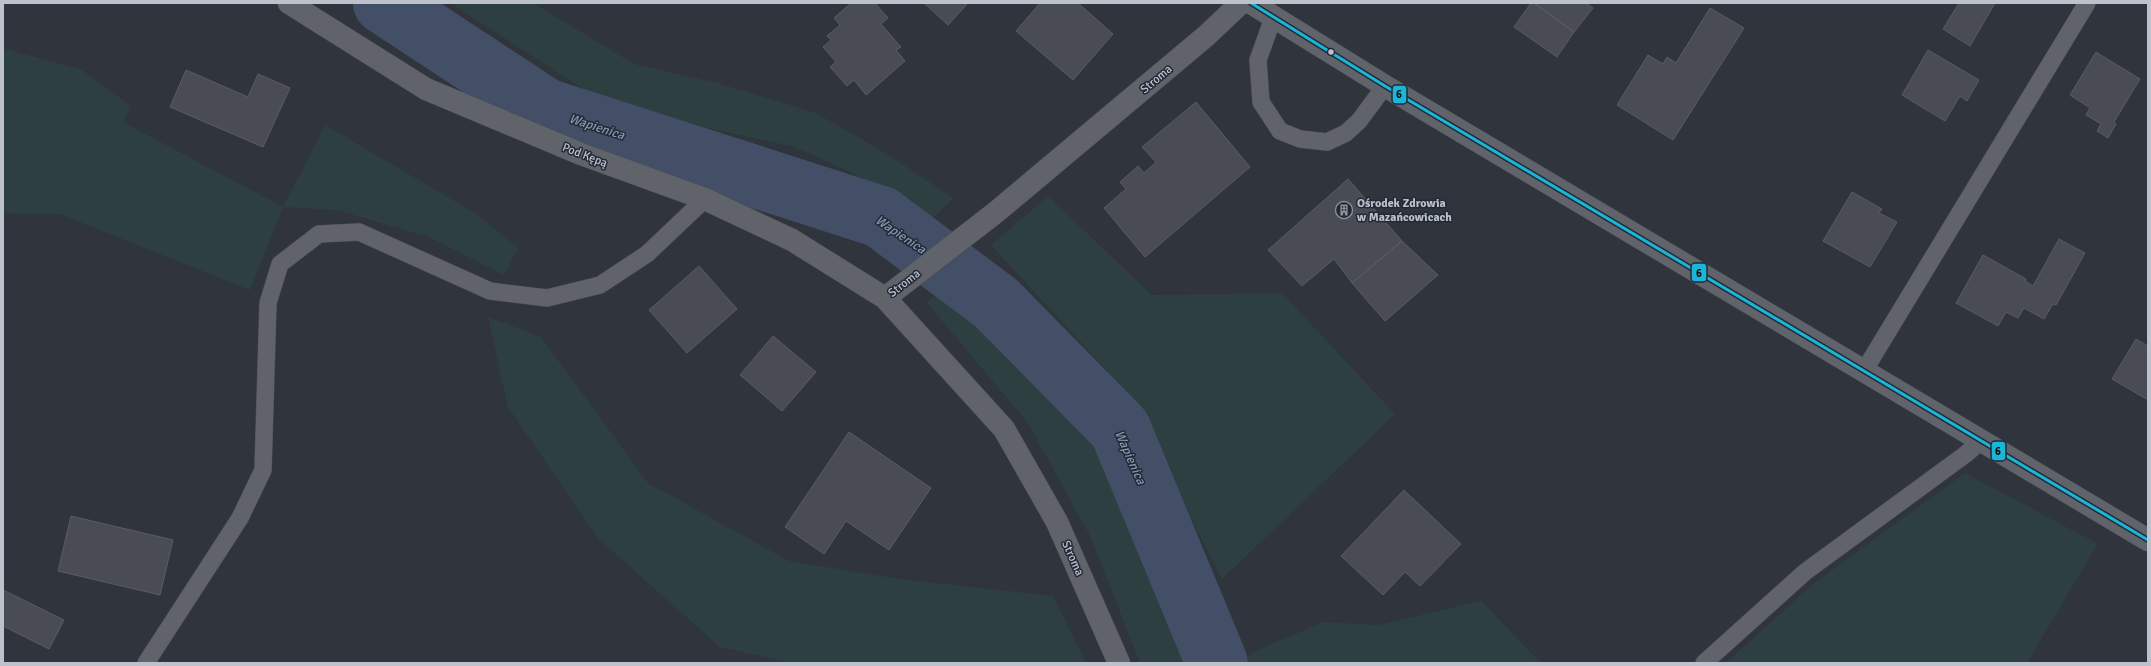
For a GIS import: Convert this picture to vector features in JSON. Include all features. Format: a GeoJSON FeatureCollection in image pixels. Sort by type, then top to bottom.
{"type":"FeatureCollection","features":[{"type":"Feature","properties":{"kind":"street","name":"Pod Kępą"},"geometry":{"type":"LineString","coordinates":[[289,3],[426,89],[582,154],[705,199],[792,240],[885,298]]}},
{"type":"Feature","properties":{"kind":"street","name":"Stroma"},"geometry":{"type":"LineString","coordinates":[[1119,663],[1057,522],[1004,429],[885,298],[995,213],[1206,36],[1242,3]]}},
{"type":"Feature","properties":{"kind":"street"},"geometry":{"type":"LineString","coordinates":[[1251,3],[1385,86],[2148,540]]}},
{"type":"Feature","properties":{"kind":"lane"},"geometry":{"type":"LineString","coordinates":[[1864,371],[2087,3]]}},
{"type":"Feature","properties":{"kind":"lane"},"geometry":{"type":"LineString","coordinates":[[1273,18],[1258,60],[1261,102],[1280,130],[1300,139],[1327,142],[1346,133],[1359,121],[1385,86]]}},
{"type":"Feature","properties":{"kind":"lane"},"geometry":{"type":"LineString","coordinates":[[146,663],[240,518],[263,470],[268,303],[280,264],[319,234],[359,232],[490,291],[547,298],[600,286],[647,254],[705,199]]}},
{"type":"Feature","properties":{"kind":"lane"},"geometry":{"type":"LineString","coordinates":[[1704,663],[1805,572],[1966,454],[1982,440]]}},
{"type":"Feature","properties":{"kind":"shaded area"},"geometry":{"type":"Polygon","coordinates":[[[450,3],[533,3],[634,64],[718,83],[816,113],[887,154],[953,198],[928,223],[854,174],[795,147],[708,128],[591,94],[450,3]]]}},
{"type":"Feature","properties":{"kind":"shaded area"},"geometry":{"type":"Polygon","coordinates":[[[3,48],[82,70],[131,106],[123,122],[283,207],[250,290],[60,214],[3,213],[3,48]]]}},
{"type":"Feature","properties":{"kind":"shaded area"},"geometry":{"type":"Polygon","coordinates":[[[325,125],[475,213],[518,248],[504,275],[429,237],[337,210],[283,207],[325,125]]]}},
{"type":"Feature","properties":{"kind":"shaded area"},"geometry":{"type":"Polygon","coordinates":[[[1048,196],[1152,295],[1282,293],[1395,414],[1222,579],[1154,446],[1110,374],[991,245],[1048,196]]]}},
{"type":"Feature","properties":{"kind":"shaded area"},"geometry":{"type":"Polygon","coordinates":[[[950,287],[1114,440],[1203,663],[1140,663],[1090,536],[1028,423],[926,302],[950,287]]]}},
{"type":"Feature","properties":{"kind":"shaded area"},"geometry":{"type":"Polygon","coordinates":[[[488,317],[541,337],[648,483],[789,561],[900,579],[1053,596],[1086,663],[792,663],[720,647],[598,538],[508,407],[488,317]]]}},
{"type":"Feature","properties":{"kind":"shaded area"},"geometry":{"type":"Polygon","coordinates":[[[1965,473],[2098,544],[2027,663],[1726,663],[1813,584],[1965,473]]]}},
{"type":"Feature","properties":{"kind":"shaded area"},"geometry":{"type":"Polygon","coordinates":[[[1481,601],[1541,663],[1247,663],[1249,654],[1323,622],[1378,625],[1481,601]]]}},
{"type":"Feature","properties":{"kind":"building"},"geometry":{"type":"Polygon","coordinates":[[[851,3],[875,3],[888,18],[881,24],[901,47],[896,50],[905,61],[866,95],[854,80],[847,86],[830,67],[836,62],[823,47],[831,40],[827,36],[840,25],[834,18],[851,3]]]}},
{"type":"Feature","properties":{"kind":"building"},"geometry":{"type":"Polygon","coordinates":[[[924,3],[968,3],[948,25],[924,3]]]}},
{"type":"Feature","properties":{"kind":"building"},"geometry":{"type":"Polygon","coordinates":[[[1040,3],[1078,3],[1113,34],[1073,80],[1016,31],[1040,3]]]}},
{"type":"Feature","properties":{"kind":"building"},"geometry":{"type":"Polygon","coordinates":[[[1531,3],[1534,3],[1574,32],[1557,57],[1514,27],[1531,3]]]}},
{"type":"Feature","properties":{"kind":"building"},"geometry":{"type":"Polygon","coordinates":[[[1534,3],[1586,3],[1593,8],[1574,32],[1534,3]]]}},
{"type":"Feature","properties":{"kind":"building"},"geometry":{"type":"Polygon","coordinates":[[[1959,3],[1995,3],[1970,46],[1943,29],[1959,3]]]}},
{"type":"Feature","properties":{"kind":"building"},"geometry":{"type":"Polygon","coordinates":[[[1710,8],[1744,28],[1673,140],[1617,105],[1648,55],[1663,64],[1667,57],[1676,63],[1710,8]]]}},
{"type":"Feature","properties":{"kind":"building"},"geometry":{"type":"Polygon","coordinates":[[[1928,50],[1979,80],[1967,101],[1960,96],[1945,121],[1902,95],[1928,50]]]}},
{"type":"Feature","properties":{"kind":"building"},"geometry":{"type":"Polygon","coordinates":[[[2096,52],[2140,79],[2114,122],[2116,124],[2108,138],[2097,131],[2101,124],[2086,115],[2090,108],[2070,95],[2096,52]]]}},
{"type":"Feature","properties":{"kind":"building"},"geometry":{"type":"Polygon","coordinates":[[[186,70],[248,97],[258,74],[290,88],[263,147],[170,107],[186,70]]]}},
{"type":"Feature","properties":{"kind":"building"},"geometry":{"type":"Polygon","coordinates":[[[1196,102],[1250,167],[1145,257],[1104,208],[1126,189],[1120,182],[1138,166],[1144,173],[1156,162],[1142,147],[1196,102]]]}},
{"type":"Feature","properties":{"kind":"building","name":"Ośrodek Zdrowia w Mazańcowicach"},"geometry":{"type":"Polygon","coordinates":[[[1348,179],[1402,241],[1352,283],[1334,259],[1302,286],[1268,250],[1348,179]]]}},
{"type":"Feature","properties":{"kind":"building"},"geometry":{"type":"Polygon","coordinates":[[[1852,192],[1882,209],[1879,213],[1897,222],[1870,267],[1823,241],[1852,192]]]}},
{"type":"Feature","properties":{"kind":"building"},"geometry":{"type":"Polygon","coordinates":[[[2059,239],[2085,253],[2056,305],[2053,304],[2044,319],[2024,308],[2018,318],[2006,312],[1998,326],[1956,303],[1983,255],[2026,279],[2025,281],[2033,286],[2059,239]]]}},
{"type":"Feature","properties":{"kind":"building"},"geometry":{"type":"Polygon","coordinates":[[[1402,241],[1438,275],[1385,321],[1352,283],[1402,241]]]}},
{"type":"Feature","properties":{"kind":"building"},"geometry":{"type":"Polygon","coordinates":[[[699,266],[737,309],[687,353],[649,310],[699,266]]]}},
{"type":"Feature","properties":{"kind":"building"},"geometry":{"type":"Polygon","coordinates":[[[773,336],[816,372],[782,411],[740,375],[773,336]]]}},
{"type":"Feature","properties":{"kind":"building"},"geometry":{"type":"Polygon","coordinates":[[[2136,339],[2148,346],[2148,400],[2112,379],[2136,339]]]}},
{"type":"Feature","properties":{"kind":"building"},"geometry":{"type":"Polygon","coordinates":[[[849,432],[931,488],[889,550],[846,521],[824,554],[785,527],[849,432]]]}},
{"type":"Feature","properties":{"kind":"building"},"geometry":{"type":"Polygon","coordinates":[[[1404,490],[1461,544],[1420,586],[1405,572],[1383,595],[1341,556],[1404,490]]]}},
{"type":"Feature","properties":{"kind":"building"},"geometry":{"type":"Polygon","coordinates":[[[71,516],[173,540],[160,595],[58,571],[71,516]]]}},
{"type":"Feature","properties":{"kind":"building"},"geometry":{"type":"Polygon","coordinates":[[[3,590],[64,620],[49,649],[3,626],[3,590]]]}},
{"type":"Feature","properties":{"kind":"waterway","name":"Wapienica"},"geometry":{"type":"LineString","coordinates":[[384,3],[545,109],[881,217],[996,303],[1120,429],[1217,663]]}},
{"type":"Feature","properties":{"kind":"transit line","name":"6"},"geometry":{"type":"LineString","coordinates":[[1251,3],[1385,86],[2148,540]]}},
{"type":"Feature","properties":{"kind":"place","name":"Ośrodek Zdrowia w Mazańcowicach"},"geometry":{"type":"Point","coordinates":[1344,210]}}]}
